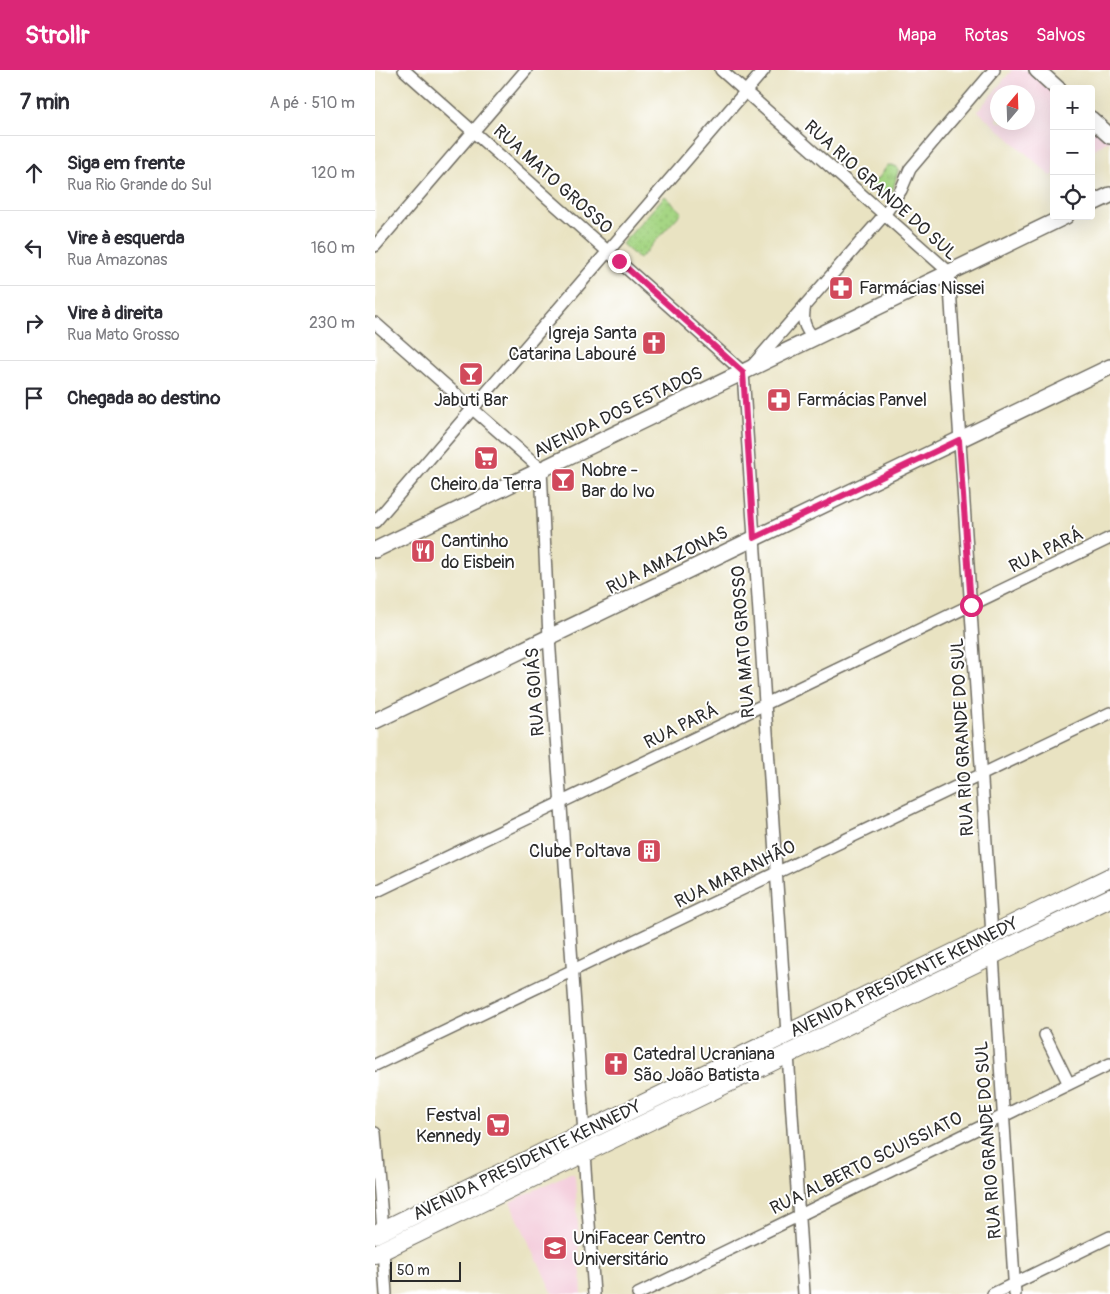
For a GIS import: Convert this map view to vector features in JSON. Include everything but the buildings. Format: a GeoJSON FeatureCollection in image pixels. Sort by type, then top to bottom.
{"type":"FeatureCollection","features":[{"type":"Feature","properties":{"kind":"main road","name":"AVENIDA PRESIDENTE KENNEDY"},"geometry":{"type":"LineString","coordinates":[[379,1232],[1110,877]]}},
{"type":"Feature","properties":{"kind":"main road","name":"AVENIDA PRESIDENTE KENNEDY"},"geometry":{"type":"LineString","coordinates":[[379,1252],[1110,898]]}},
{"type":"Feature","properties":{"kind":"main road"},"geometry":{"type":"LineString","coordinates":[[685,1084],[688,1096],[686,1103]]}},
{"type":"Feature","properties":{"kind":"street","name":"RUA MATO GROSSO"},"geometry":{"type":"LineString","coordinates":[[403,70],[746,370],[754,538],[787,1034]]}},
{"type":"Feature","properties":{"kind":"street"},"geometry":{"type":"LineString","coordinates":[[375,246],[526,70]]}},
{"type":"Feature","properties":{"kind":"street","name":"RUA RIO GRANDE DO SUL"},"geometry":{"type":"LineString","coordinates":[[721,70],[949,272],[992,934]]}},
{"type":"Feature","properties":{"kind":"street"},"geometry":{"type":"LineString","coordinates":[[375,522],[764,70]]}},
{"type":"Feature","properties":{"kind":"street"},"geometry":{"type":"LineString","coordinates":[[746,370],[885,214],[901,190],[910,169],[994,70]]}},
{"type":"Feature","properties":{"kind":"street"},"geometry":{"type":"LineString","coordinates":[[1037,70],[1054,85]]}},
{"type":"Feature","properties":{"kind":"street"},"geometry":{"type":"LineString","coordinates":[[1095,123],[1110,136]]}},
{"type":"Feature","properties":{"kind":"street"},"geometry":{"type":"LineString","coordinates":[[1095,202],[1110,195]]}},
{"type":"Feature","properties":{"kind":"street","name":"AVENIDA DOS ESTADOS"},"geometry":{"type":"LineString","coordinates":[[375,550],[1058,220]]}},
{"type":"Feature","properties":{"kind":"street"},"geometry":{"type":"LineString","coordinates":[[805,305],[803,323],[814,338]]}},
{"type":"Feature","properties":{"kind":"street"},"geometry":{"type":"LineString","coordinates":[[375,323],[541,470]]}},
{"type":"Feature","properties":{"kind":"street","name":"RUA AMAZONAS"},"geometry":{"type":"LineString","coordinates":[[375,721],[1110,367]]}},
{"type":"Feature","properties":{"kind":"street","name":"RUA GOIÁS"},"geometry":{"type":"LineString","coordinates":[[541,470],[549,637],[584,1133]]}},
{"type":"Feature","properties":{"kind":"street","name":"RUA PARÁ"},"geometry":{"type":"LineString","coordinates":[[375,892],[1110,538]]}},
{"type":"Feature","properties":{"kind":"street","name":"RUA MARANHÃO"},"geometry":{"type":"LineString","coordinates":[[375,1065],[1110,714]]}},
{"type":"Feature","properties":{"kind":"street","name":"RUA RIO GRANDE DO SUL"},"geometry":{"type":"LineString","coordinates":[[993,955],[1015,1289]]}},
{"type":"Feature","properties":{"kind":"street"},"geometry":{"type":"LineString","coordinates":[[1045,1035],[1069,1084]]}},
{"type":"Feature","properties":{"kind":"street"},"geometry":{"type":"LineString","coordinates":[[788,1054],[804,1294]]}},
{"type":"Feature","properties":{"kind":"street","name":"RUA ALBERTO SCUISSIATO"},"geometry":{"type":"LineString","coordinates":[[638,1294],[1110,1064]]}},
{"type":"Feature","properties":{"kind":"street"},"geometry":{"type":"LineString","coordinates":[[375,1133],[379,1232]]}},
{"type":"Feature","properties":{"kind":"street"},"geometry":{"type":"LineString","coordinates":[[585,1153],[594,1294]]}},
{"type":"Feature","properties":{"kind":"street"},"geometry":{"type":"LineString","coordinates":[[993,1294],[1015,1289],[1110,1237]]}},
{"type":"Feature","properties":{"kind":"street"},"geometry":{"type":"LineString","coordinates":[[379,1252],[386,1294]]}},
{"type":"Feature","properties":{"kind":"shaded area"},"geometry":{"type":"Polygon","coordinates":[[[1012,70],[1027,70],[1050,89],[1050,175],[999,130],[1035,130],[1035,85],[1000,85],[1012,70]]]}},
{"type":"Feature","properties":{"kind":"shaded area"},"geometry":{"type":"Polygon","coordinates":[[[990,97],[990,122],[978,111],[990,97]]]}},
{"type":"Feature","properties":{"kind":"shaded area"},"geometry":{"type":"Polygon","coordinates":[[[1095,127],[1110,140],[1095,149],[1095,127]]]}},
{"type":"Feature","properties":{"kind":"shaded area","name":"UniFacear Centro Universitário"},"geometry":{"type":"Polygon","coordinates":[[[570,1173],[574,1174],[575,1177],[582,1294],[553,1294],[510,1202],[570,1173]]]}},
{"type":"Feature","properties":{"kind":"green space"},"geometry":{"type":"Polygon","coordinates":[[[887,166],[897,167],[898,171],[892,193],[886,196],[878,194],[871,182],[879,178],[887,166]]]}},
{"type":"Feature","properties":{"kind":"green space"},"geometry":{"type":"Polygon","coordinates":[[[665,196],[682,212],[639,259],[622,244],[665,196]]]}},
{"type":"Feature","properties":{"kind":"place","name":"Farmácias Nissei"},"geometry":{"type":"Point","coordinates":[841,288]}},
{"type":"Feature","properties":{"kind":"place","name":"Igreja Santa Catarina Labouré"},"geometry":{"type":"Point","coordinates":[654,343]}},
{"type":"Feature","properties":{"kind":"place","name":"Jabuti Bar"},"geometry":{"type":"Point","coordinates":[471,374]}},
{"type":"Feature","properties":{"kind":"place","name":"Farmácias Panvel"},"geometry":{"type":"Point","coordinates":[779,400]}},
{"type":"Feature","properties":{"kind":"place","name":"Cheiro da Terra"},"geometry":{"type":"Point","coordinates":[486,458]}},
{"type":"Feature","properties":{"kind":"place","name":"Nobre - Bar do Ivo"},"geometry":{"type":"Point","coordinates":[563,480]}},
{"type":"Feature","properties":{"kind":"place","name":"Cantinho do Eisbein"},"geometry":{"type":"Point","coordinates":[423,551]}},
{"type":"Feature","properties":{"kind":"place","name":"Clube Poltava"},"geometry":{"type":"Point","coordinates":[649,851]}},
{"type":"Feature","properties":{"kind":"place","name":"Catedral Ucraniana São João Batista"},"geometry":{"type":"Point","coordinates":[616,1064]}},
{"type":"Feature","properties":{"kind":"place","name":"Festval Kennedy"},"geometry":{"type":"Point","coordinates":[498,1125]}},
{"type":"Feature","properties":{"kind":"place","name":"UniFacear Centro Universitário"},"geometry":{"type":"Point","coordinates":[555,1248]}},
{"type":"Feature","properties":{"kind":"route"},"geometry":{"type":"LineString","coordinates":[[619,261],[743,372],[754,538],[959,440],[971,605]]}}]}
